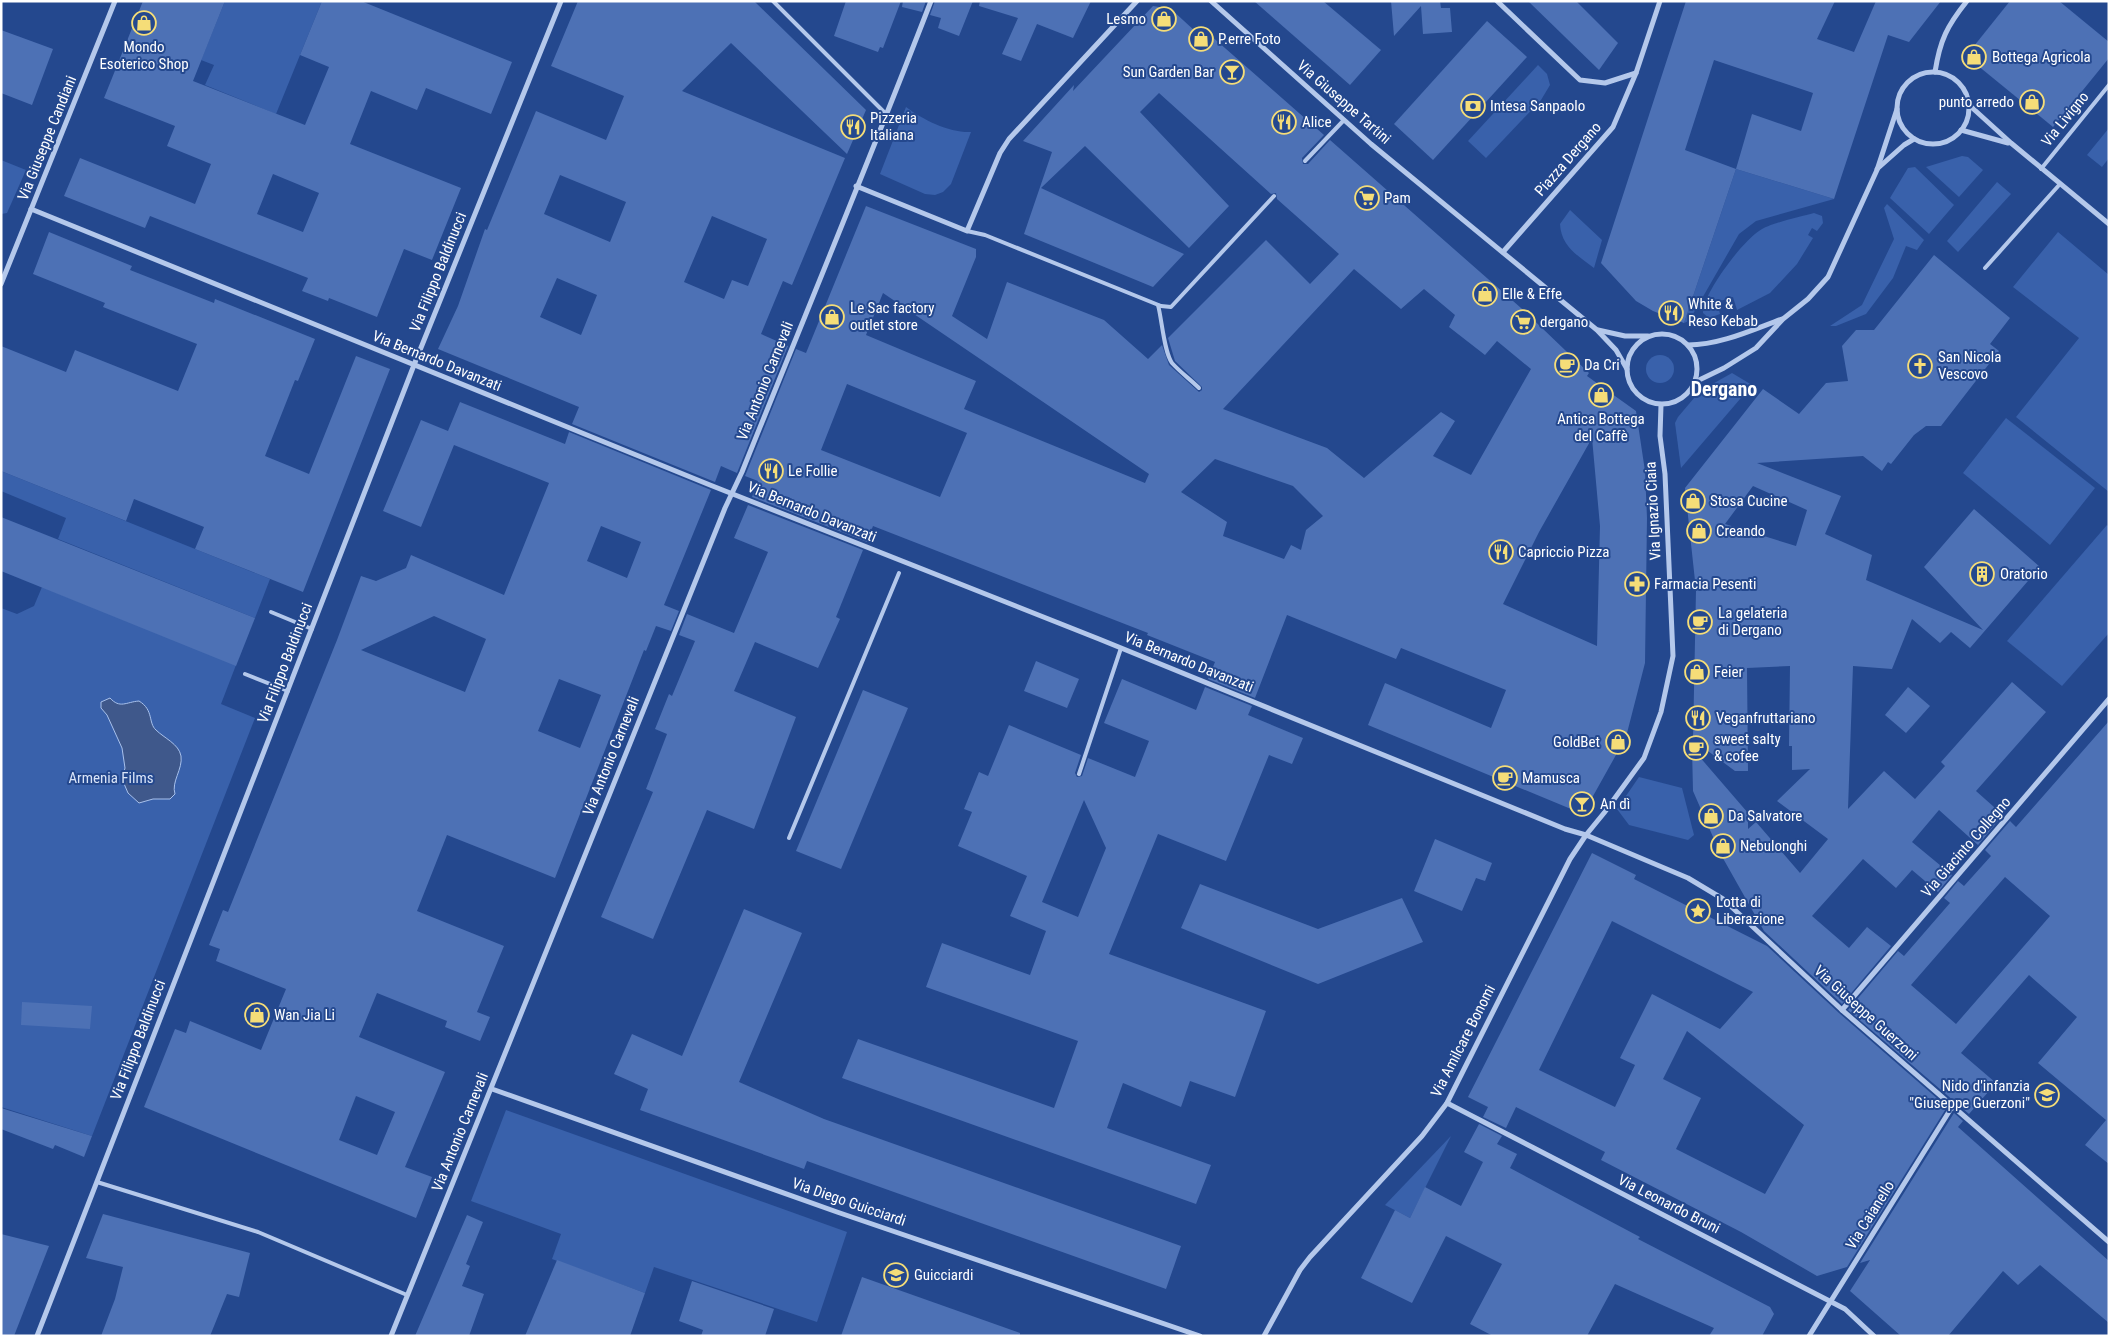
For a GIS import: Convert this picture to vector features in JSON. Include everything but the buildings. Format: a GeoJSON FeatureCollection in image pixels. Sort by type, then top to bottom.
{"type":"FeatureCollection","features":[{"type":"Feature","properties":{"kind":"street","name":"Via Giuseppe Candiani"},"geometry":{"type":"LineString","coordinates":[[1,284],[115,1]]}},
{"type":"Feature","properties":{"kind":"street","name":"Via Filippo Baldinucci"},"geometry":{"type":"LineString","coordinates":[[37,1336],[414,365],[562,1]]}},
{"type":"Feature","properties":{"kind":"street","name":"Via Antonio Carnevali"},"geometry":{"type":"LineString","coordinates":[[391,1336],[731,493],[742,472],[856,186],[887,115],[931,1]]}},
{"type":"Feature","properties":{"kind":"street"},"geometry":{"type":"LineString","coordinates":[[856,186],[967,231],[1000,153],[1008,140],[1137,1]]}},
{"type":"Feature","properties":{"kind":"street","name":"Via Giuseppe Tartini"},"geometry":{"type":"LineString","coordinates":[[1210,1],[1344,120],[1503,252]]}},
{"type":"Feature","properties":{"kind":"street"},"geometry":{"type":"LineString","coordinates":[[1497,1],[1580,80],[1605,83],[1636,73]]}},
{"type":"Feature","properties":{"kind":"street","name":"Piazza Dergano"},"geometry":{"type":"LineString","coordinates":[[1503,252],[1613,127],[1636,73],[1660,1]]}},
{"type":"Feature","properties":{"kind":"street"},"geometry":{"type":"LineString","coordinates":[[1935,72],[1937,56],[1945,31],[1967,1]]}},
{"type":"Feature","properties":{"kind":"street"},"geometry":{"type":"LineString","coordinates":[[1695,382],[1724,368],[1756,348],[1783,319],[1808,299],[1828,277],[1877,170],[1901,92],[1909,81],[1921,74],[1935,72],[1947,75],[1958,82],[1965,91],[1968,104],[1967,118],[1961,130],[1948,140],[1936,144],[1914,139],[1902,126],[1897,109]]}},
{"type":"Feature","properties":{"kind":"street","name":"Via Livigno"},"geometry":{"type":"LineString","coordinates":[[1968,104],[2041,169],[2109,224]]}},
{"type":"Feature","properties":{"kind":"street","name":"Via Livigno"},"geometry":{"type":"LineString","coordinates":[[1961,130],[2011,143]]}},
{"type":"Feature","properties":{"kind":"street"},"geometry":{"type":"LineString","coordinates":[[1877,170],[1904,145],[1914,139]]}},
{"type":"Feature","properties":{"kind":"street","name":"Via Bernardo Davanzati"},"geometry":{"type":"LineString","coordinates":[[32,210],[731,493],[1121,648],[1565,829],[1586,834]]}},
{"type":"Feature","properties":{"kind":"street"},"geometry":{"type":"LineString","coordinates":[[1503,252],[1597,330],[1616,350],[1627,368],[1629,382],[1636,394],[1648,402],[1661,405],[1674,403],[1688,393],[1695,382],[1697,364],[1688,344]]}},
{"type":"Feature","properties":{"kind":"street"},"geometry":{"type":"LineString","coordinates":[[1597,330],[1625,336],[1669,335],[1688,344],[1704,344],[1723,340],[1783,319]]}},
{"type":"Feature","properties":{"kind":"street"},"geometry":{"type":"LineString","coordinates":[[1627,368],[1633,349],[1649,336]]}},
{"type":"Feature","properties":{"kind":"street","name":"Via Ignazio Ciaia"},"geometry":{"type":"LineString","coordinates":[[1586,834],[1604,813],[1644,758],[1661,712],[1672,656],[1665,474],[1660,436],[1661,405]]}},
{"type":"Feature","properties":{"kind":"street","name":"Via Giacinto Collegno"},"geometry":{"type":"LineString","coordinates":[[1842,1010],[2109,699]]}},
{"type":"Feature","properties":{"kind":"street","name":"Via Giuseppe Guerzoni"},"geometry":{"type":"LineString","coordinates":[[1586,834],[1688,878],[1723,899],[1842,1010],[2109,1242]]}},
{"type":"Feature","properties":{"kind":"street","name":"Via Amilcare Bonomi"},"geometry":{"type":"LineString","coordinates":[[1264,1336],[1300,1270],[1310,1257],[1422,1136],[1447,1103],[1570,859],[1586,834]]}},
{"type":"Feature","properties":{"kind":"street","name":"Via Diego Guicciardi"},"geometry":{"type":"LineString","coordinates":[[492,1089],[837,1212],[1197,1335]]}},
{"type":"Feature","properties":{"kind":"street","name":"Via Leonardo Bruni"},"geometry":{"type":"LineString","coordinates":[[1447,1103],[1845,1309],[1874,1336]]}},
{"type":"Feature","properties":{"kind":"street","name":"Via Caianello"},"geometry":{"type":"LineString","coordinates":[[1809,1336],[1952,1107]]}},
{"type":"Feature","properties":{"kind":"lane"},"geometry":{"type":"LineString","coordinates":[[773,1],[887,115]]}},
{"type":"Feature","properties":{"kind":"lane","name":"Via Livigno"},"geometry":{"type":"LineString","coordinates":[[2041,169],[2109,85]]}},
{"type":"Feature","properties":{"kind":"lane"},"geometry":{"type":"LineString","coordinates":[[1305,161],[1344,120]]}},
{"type":"Feature","properties":{"kind":"lane"},"geometry":{"type":"LineString","coordinates":[[1986,268],[2060,184]]}},
{"type":"Feature","properties":{"kind":"lane"},"geometry":{"type":"LineString","coordinates":[[967,231],[985,235],[1158,305],[1171,307],[1274,196]]}},
{"type":"Feature","properties":{"kind":"lane"},"geometry":{"type":"LineString","coordinates":[[1158,305],[1164,328],[1165,346],[1172,362],[1199,388]]}},
{"type":"Feature","properties":{"kind":"lane"},"geometry":{"type":"LineString","coordinates":[[789,838],[899,573]]}},
{"type":"Feature","properties":{"kind":"lane"},"geometry":{"type":"LineString","coordinates":[[271,612],[312,628]]}},
{"type":"Feature","properties":{"kind":"lane"},"geometry":{"type":"LineString","coordinates":[[1079,774],[1121,648]]}},
{"type":"Feature","properties":{"kind":"lane"},"geometry":{"type":"LineString","coordinates":[[245,674],[288,691]]}},
{"type":"Feature","properties":{"kind":"lane"},"geometry":{"type":"LineString","coordinates":[[97,1182],[258,1232],[407,1295]]}},
{"type":"Feature","properties":{"kind":"green space"},"geometry":{"type":"Polygon","coordinates":[[[225,1],[322,1],[276,114],[205,85],[214,65],[201,60],[225,1]]]}},
{"type":"Feature","properties":{"kind":"green space"},"geometry":{"type":"Polygon","coordinates":[[[1538,65],[1547,74],[1550,85],[1541,100],[1486,158],[1468,141],[1538,65]]]}},
{"type":"Feature","properties":{"kind":"green space"},"geometry":{"type":"Polygon","coordinates":[[[906,107],[920,117],[937,125],[963,132],[971,132],[951,184],[943,192],[935,195],[925,194],[880,174],[906,107]]]}},
{"type":"Feature","properties":{"kind":"green space"},"geometry":{"type":"Polygon","coordinates":[[[2109,128],[2109,158],[2102,167],[2087,155],[2109,128]]]}},
{"type":"Feature","properties":{"kind":"green space"},"geometry":{"type":"Polygon","coordinates":[[[1962,156],[1968,157],[1983,170],[1959,197],[1926,167],[1962,156]]]}},
{"type":"Feature","properties":{"kind":"green space"},"geometry":{"type":"Polygon","coordinates":[[[1,160],[26,170],[7,213],[1,214],[1,160]]]}},
{"type":"Feature","properties":{"kind":"green space"},"geometry":{"type":"Polygon","coordinates":[[[1915,167],[1954,205],[1929,234],[1890,198],[1908,168],[1915,167]]]}},
{"type":"Feature","properties":{"kind":"green space"},"geometry":{"type":"Polygon","coordinates":[[[1736,169],[1834,199],[1756,221],[1739,234],[1689,321],[1684,323],[1736,169]]]}},
{"type":"Feature","properties":{"kind":"green space"},"geometry":{"type":"Polygon","coordinates":[[[1997,182],[2011,194],[1958,252],[1947,241],[1997,182]]]}},
{"type":"Feature","properties":{"kind":"green space"},"geometry":{"type":"Polygon","coordinates":[[[1887,204],[1924,240],[1917,250],[1906,246],[1893,278],[1866,314],[1836,326],[1830,326],[1862,305],[1894,239],[1884,208],[1887,204]]]}},
{"type":"Feature","properties":{"kind":"green space"},"geometry":{"type":"Polygon","coordinates":[[[1570,210],[1602,240],[1594,268],[1571,250],[1563,238],[1560,224],[1570,210]]]}},
{"type":"Feature","properties":{"kind":"green space"},"geometry":{"type":"Polygon","coordinates":[[[1814,213],[1822,216],[1823,223],[1817,231],[1812,228],[1808,235],[1813,238],[1797,264],[1770,293],[1737,310],[1733,297],[1717,302],[1720,314],[1709,318],[1703,313],[1709,293],[1716,281],[1752,237],[1770,225],[1814,213]]]}},
{"type":"Feature","properties":{"kind":"green space"},"geometry":{"type":"Polygon","coordinates":[[[2058,232],[2109,275],[2109,492],[2016,417],[2079,338],[2013,287],[2058,232]]]}},
{"type":"Feature","properties":{"kind":"green space"},"geometry":{"type":"Polygon","coordinates":[[[1660,355],[1670,359],[1674,369],[1670,379],[1660,383],[1650,379],[1646,369],[1650,359],[1660,355]]]}},
{"type":"Feature","properties":{"kind":"green space"},"geometry":{"type":"Polygon","coordinates":[[[1732,373],[1752,385],[1681,468],[1675,423],[1678,417],[1700,391],[1732,373]]]}},
{"type":"Feature","properties":{"kind":"green space"},"geometry":{"type":"Polygon","coordinates":[[[2006,418],[2095,488],[2050,545],[1963,473],[2006,418]]]}},
{"type":"Feature","properties":{"kind":"green space"},"geometry":{"type":"Polygon","coordinates":[[[1,471],[270,579],[255,618],[58,539],[66,518],[1,491],[1,471]]]}},
{"type":"Feature","properties":{"kind":"green space"},"geometry":{"type":"Polygon","coordinates":[[[2107,525],[2109,527],[2109,633],[2062,686],[2007,641],[2107,525]]]}},
{"type":"Feature","properties":{"kind":"green space","name":"Armenia Films"},"geometry":{"type":"Polygon","coordinates":[[[42,587],[236,665],[221,704],[255,718],[92,1136],[1,1107],[1,608],[17,614],[34,606],[42,587]]]}},
{"type":"Feature","properties":{"kind":"green space"},"geometry":{"type":"Polygon","coordinates":[[[1639,777],[1682,788],[1694,835],[1688,840],[1629,825],[1617,809],[1639,777]]]}},
{"type":"Feature","properties":{"kind":"green space"},"geometry":{"type":"Polygon","coordinates":[[[506,1110],[847,1232],[817,1322],[654,1267],[645,1293],[552,1259],[561,1234],[471,1201],[506,1110]]]}},
{"type":"Feature","properties":{"kind":"green space"},"geometry":{"type":"Polygon","coordinates":[[[1451,1136],[1410,1218],[1385,1205],[1451,1136]]]}},
{"type":"Feature","properties":{"kind":"shaded area"},"geometry":{"type":"Polygon","coordinates":[[[110,698],[120,704],[139,701],[147,708],[154,727],[180,752],[181,761],[174,789],[175,794],[170,799],[153,799],[139,803],[128,793],[122,779],[125,768],[122,748],[107,715],[101,708],[101,702],[110,698]]]}},
{"type":"Feature","properties":{"kind":"place","name":"Lesmo"},"geometry":{"type":"Point","coordinates":[1164,19]}},
{"type":"Feature","properties":{"kind":"place","name":"Mondo Esoterico Shop"},"geometry":{"type":"Point","coordinates":[144,23]}},
{"type":"Feature","properties":{"kind":"place","name":"P.erre Foto"},"geometry":{"type":"Point","coordinates":[1201,39]}},
{"type":"Feature","properties":{"kind":"place","name":"Bottega Agricola"},"geometry":{"type":"Point","coordinates":[1974,57]}},
{"type":"Feature","properties":{"kind":"place","name":"Sun Garden Bar"},"geometry":{"type":"Point","coordinates":[1232,72]}},
{"type":"Feature","properties":{"kind":"place","name":"punto arredo"},"geometry":{"type":"Point","coordinates":[2032,102]}},
{"type":"Feature","properties":{"kind":"place","name":"Intesa Sanpaolo"},"geometry":{"type":"Point","coordinates":[1473,106]}},
{"type":"Feature","properties":{"kind":"place","name":"Alice"},"geometry":{"type":"Point","coordinates":[1284,122]}},
{"type":"Feature","properties":{"kind":"place","name":"Pizzeria Italiana"},"geometry":{"type":"Point","coordinates":[853,127]}},
{"type":"Feature","properties":{"kind":"place","name":"Pam"},"geometry":{"type":"Point","coordinates":[1367,198]}},
{"type":"Feature","properties":{"kind":"place","name":"Elle & Effe"},"geometry":{"type":"Point","coordinates":[1485,294]}},
{"type":"Feature","properties":{"kind":"place","name":"White & Reso Kebab"},"geometry":{"type":"Point","coordinates":[1671,313]}},
{"type":"Feature","properties":{"kind":"place","name":"Le Sac factory outlet store"},"geometry":{"type":"Point","coordinates":[832,317]}},
{"type":"Feature","properties":{"kind":"place","name":"dergano"},"geometry":{"type":"Point","coordinates":[1523,322]}},
{"type":"Feature","properties":{"kind":"place","name":"Da Cri"},"geometry":{"type":"Point","coordinates":[1567,365]}},
{"type":"Feature","properties":{"kind":"place","name":"San Nicola Vescovo"},"geometry":{"type":"Point","coordinates":[1920,366]}},
{"type":"Feature","properties":{"kind":"place","name":"Antica Bottega del Caffè"},"geometry":{"type":"Point","coordinates":[1601,395]}},
{"type":"Feature","properties":{"kind":"place","name":"Le Follie"},"geometry":{"type":"Point","coordinates":[771,471]}},
{"type":"Feature","properties":{"kind":"place","name":"Stosa Cucine"},"geometry":{"type":"Point","coordinates":[1693,501]}},
{"type":"Feature","properties":{"kind":"place","name":"Creando"},"geometry":{"type":"Point","coordinates":[1699,531]}},
{"type":"Feature","properties":{"kind":"place","name":"Capriccio Pizza"},"geometry":{"type":"Point","coordinates":[1501,552]}},
{"type":"Feature","properties":{"kind":"place","name":"Oratorio"},"geometry":{"type":"Point","coordinates":[1982,574]}},
{"type":"Feature","properties":{"kind":"place","name":"Farmacia Pesenti"},"geometry":{"type":"Point","coordinates":[1637,584]}},
{"type":"Feature","properties":{"kind":"place","name":"La gelateria di Dergano"},"geometry":{"type":"Point","coordinates":[1700,622]}},
{"type":"Feature","properties":{"kind":"place","name":"Feier"},"geometry":{"type":"Point","coordinates":[1697,672]}},
{"type":"Feature","properties":{"kind":"place","name":"Veganfruttariano"},"geometry":{"type":"Point","coordinates":[1698,718]}},
{"type":"Feature","properties":{"kind":"place","name":"GoldBet"},"geometry":{"type":"Point","coordinates":[1618,742]}},
{"type":"Feature","properties":{"kind":"place","name":"sweet salty & cofee"},"geometry":{"type":"Point","coordinates":[1696,748]}},
{"type":"Feature","properties":{"kind":"place","name":"Mamusca"},"geometry":{"type":"Point","coordinates":[1505,778]}},
{"type":"Feature","properties":{"kind":"place","name":"An dì"},"geometry":{"type":"Point","coordinates":[1582,804]}},
{"type":"Feature","properties":{"kind":"place","name":"Da Salvatore"},"geometry":{"type":"Point","coordinates":[1711,816]}},
{"type":"Feature","properties":{"kind":"place","name":"Nebulonghi"},"geometry":{"type":"Point","coordinates":[1723,846]}},
{"type":"Feature","properties":{"kind":"place","name":"Lotta di Liberazione"},"geometry":{"type":"Point","coordinates":[1698,911]}},
{"type":"Feature","properties":{"kind":"place","name":"Wan Jia Li"},"geometry":{"type":"Point","coordinates":[257,1015]}},
{"type":"Feature","properties":{"kind":"place","name":"Nido d'infanzia \"Giuseppe Guerzoni\""},"geometry":{"type":"Point","coordinates":[2047,1095]}},
{"type":"Feature","properties":{"kind":"place","name":"Guicciardi"},"geometry":{"type":"Point","coordinates":[896,1275]}},
{"type":"Feature","properties":{"kind":"district","name":"Dergano"},"geometry":{"type":"Point","coordinates":[1724,389]}}]}
